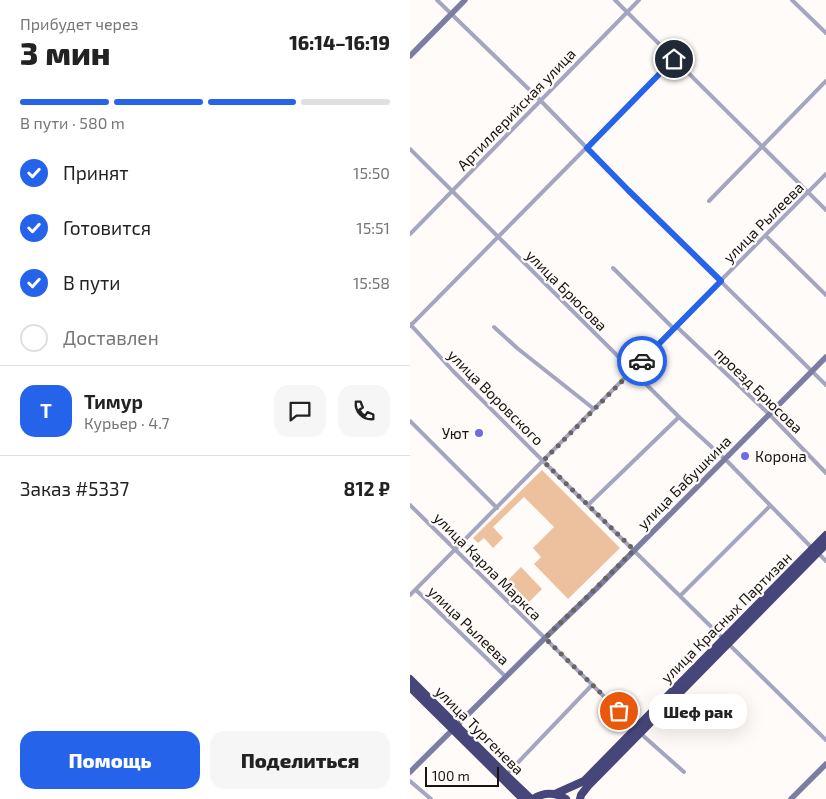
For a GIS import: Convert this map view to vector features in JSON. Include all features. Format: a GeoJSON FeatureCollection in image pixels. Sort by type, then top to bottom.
{"type":"FeatureCollection","features":[{"type":"Feature","properties":{"kind":"highway","name":"улица Красных Партизан"},"geometry":{"type":"LineString","coordinates":[[532,799],[543,794],[555,794],[584,781],[638,730],[815,551],[826,535]]}},
{"type":"Feature","properties":{"kind":"highway","name":"улица Красных Партизан"},"geometry":{"type":"LineString","coordinates":[[815,551],[826,544]]}},
{"type":"Feature","properties":{"kind":"highway","name":"улица Тургенева"},"geometry":{"type":"LineString","coordinates":[[410,679],[522,799]]}},
{"type":"Feature","properties":{"kind":"highway","name":"улица Тургенева"},"geometry":{"type":"LineString","coordinates":[[410,686],[532,799]]}},
{"type":"Feature","properties":{"kind":"highway","name":"улица Красных Партизан"},"geometry":{"type":"LineString","coordinates":[[580,799],[588,786],[638,730]]}},
{"type":"Feature","properties":{"kind":"highway"},"geometry":{"type":"LineString","coordinates":[[555,794],[566,799]]}},
{"type":"Feature","properties":{"kind":"street"},"geometry":{"type":"LineString","coordinates":[[437,0],[826,385]]}},
{"type":"Feature","properties":{"kind":"street"},"geometry":{"type":"LineString","coordinates":[[410,56],[465,0]]}},
{"type":"Feature","properties":{"kind":"street"},"geometry":{"type":"LineString","coordinates":[[615,0],[826,210]]}},
{"type":"Feature","properties":{"kind":"street","name":"Артиллерийская улица"},"geometry":{"type":"LineString","coordinates":[[410,234],[639,0]]}},
{"type":"Feature","properties":{"kind":"street"},"geometry":{"type":"LineString","coordinates":[[792,0],[826,33]]}},
{"type":"Feature","properties":{"kind":"street"},"geometry":{"type":"LineString","coordinates":[[498,238],[674,59]]}},
{"type":"Feature","properties":{"kind":"street"},"geometry":{"type":"LineString","coordinates":[[709,201],[826,82]]}},
{"type":"Feature","properties":{"kind":"street","name":"улица Брюсова"},"geometry":{"type":"LineString","coordinates":[[410,149],[632,371],[724,459],[826,561]]}},
{"type":"Feature","properties":{"kind":"street","name":"улица Рылеева"},"geometry":{"type":"LineString","coordinates":[[410,595],[826,174]]}},
{"type":"Feature","properties":{"kind":"street"},"geometry":{"type":"LineString","coordinates":[[766,236],[826,295]]}},
{"type":"Feature","properties":{"kind":"street","name":"улица Воровского"},"geometry":{"type":"LineString","coordinates":[[498,238],[410,325],[543,461],[826,740]]}},
{"type":"Feature","properties":{"kind":"street"},"geometry":{"type":"LineString","coordinates":[[613,268],[674,328]]}},
{"type":"Feature","properties":{"kind":"street"},"geometry":{"type":"LineString","coordinates":[[494,327],[517,348],[594,409]]}},
{"type":"Feature","properties":{"kind":"street","name":"проезд Брюсова"},"geometry":{"type":"LineString","coordinates":[[674,328],[677,327],[769,414],[826,472]]}},
{"type":"Feature","properties":{"kind":"street","name":"улица Бабушкина"},"geometry":{"type":"LineString","coordinates":[[410,772],[826,357]]}},
{"type":"Feature","properties":{"kind":"street"},"geometry":{"type":"LineString","coordinates":[[588,505],[679,417]]}},
{"type":"Feature","properties":{"kind":"street"},"geometry":{"type":"LineString","coordinates":[[410,421],[497,508]]}},
{"type":"Feature","properties":{"kind":"street","name":"улица Карла Маркса"},"geometry":{"type":"LineString","coordinates":[[410,504],[638,730],[684,772]]}},
{"type":"Feature","properties":{"kind":"street"},"geometry":{"type":"LineString","coordinates":[[680,596],[770,506]]}},
{"type":"Feature","properties":{"kind":"street","name":"улица Рылеева"},"geometry":{"type":"LineString","coordinates":[[416,590],[506,677]]}},
{"type":"Feature","properties":{"kind":"street"},"geometry":{"type":"LineString","coordinates":[[506,775],[592,684]]}},
{"type":"Feature","properties":{"kind":"street"},"geometry":{"type":"LineString","coordinates":[[791,799],[826,764]]}},
{"type":"Feature","properties":{"kind":"street"},"geometry":{"type":"LineString","coordinates":[[410,781],[431,799]]}},
{"type":"Feature","properties":{"kind":"shaded area"},"geometry":{"type":"Polygon","coordinates":[[[542,470],[620,548],[568,599],[534,564],[541,557],[533,548],[554,527],[524,497],[493,527],[503,538],[493,548],[484,538],[478,543],[473,538],[542,470]]]}},
{"type":"Feature","properties":{"kind":"shaded area"},"geometry":{"type":"Polygon","coordinates":[[[521,567],[542,589],[529,602],[508,580],[521,567]]]}},
{"type":"Feature","properties":{"kind":"way so far"},"geometry":{"type":"LineString","coordinates":[[619,711],[545,638],[634,550],[543,461],[642,361]]}},
{"type":"Feature","properties":{"kind":"place","name":"Уют"},"geometry":{"type":"Point","coordinates":[479,433]}},
{"type":"Feature","properties":{"kind":"place","name":"Корона"},"geometry":{"type":"Point","coordinates":[745,456]}},
{"type":"Feature","properties":{"kind":"place","name":"Шеф рак"},"geometry":{"type":"Point","coordinates":[619,711]}},
{"type":"Feature","properties":{"kind":"route"},"geometry":{"type":"LineString","coordinates":[[642,361],[721,281],[587,148],[674,59]]}}]}
